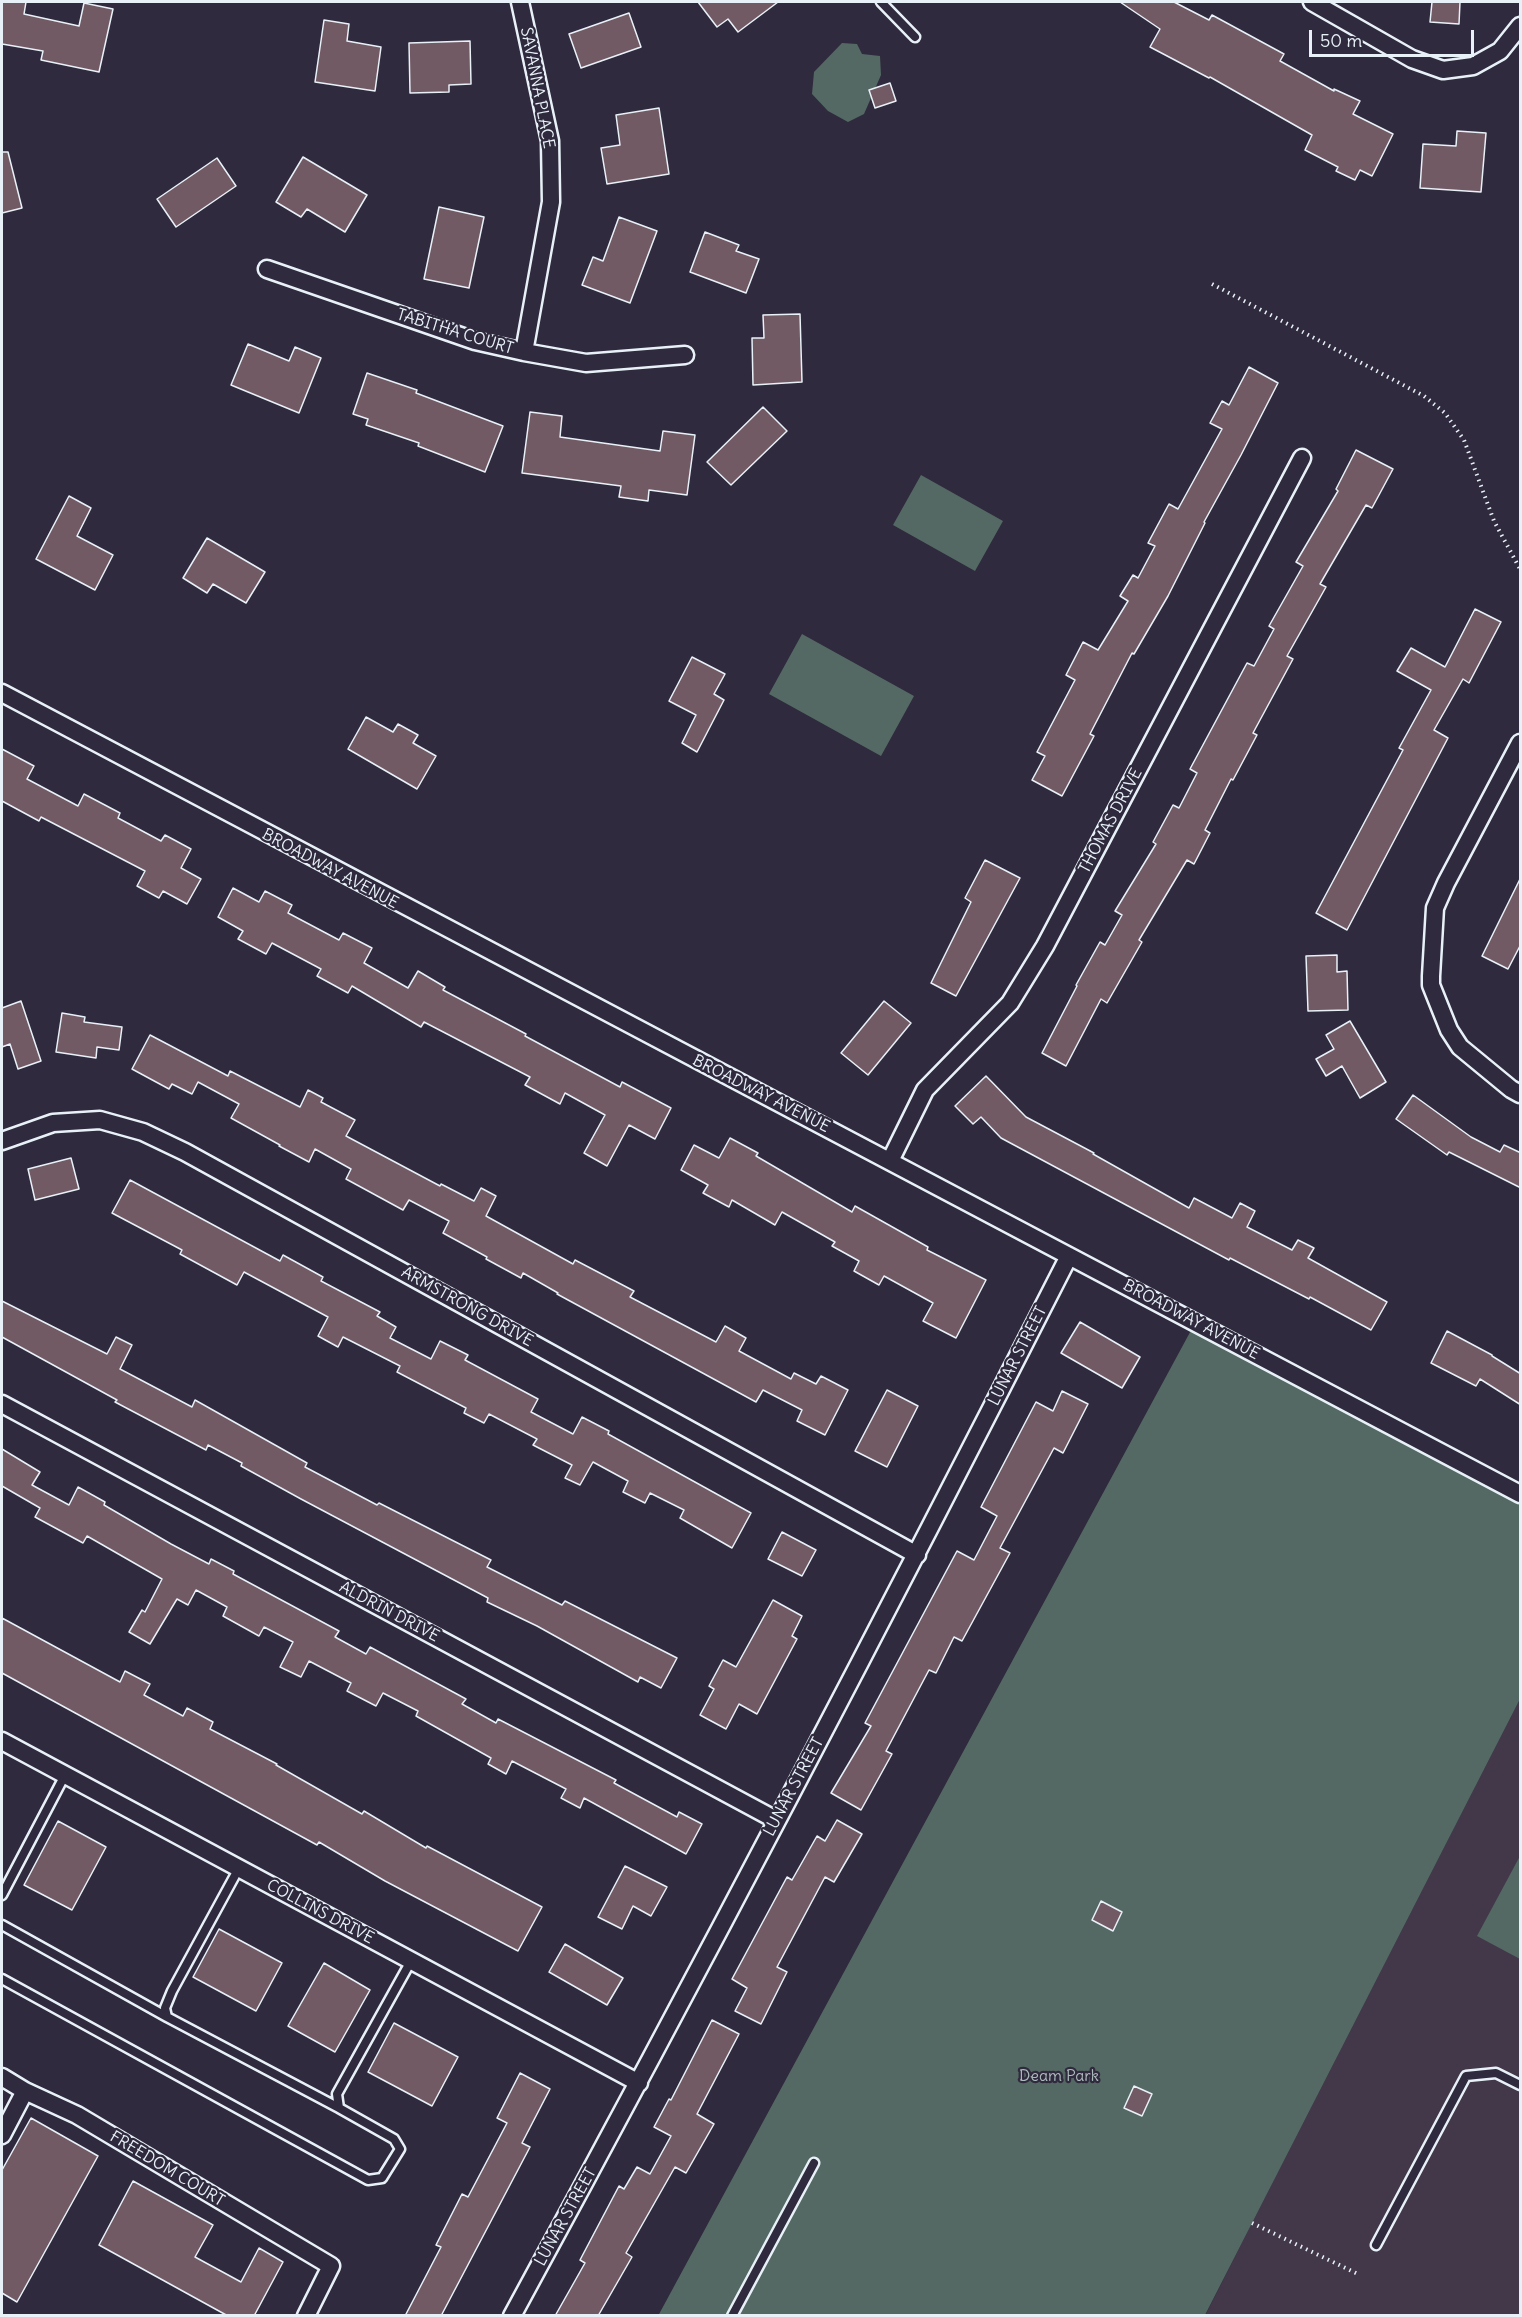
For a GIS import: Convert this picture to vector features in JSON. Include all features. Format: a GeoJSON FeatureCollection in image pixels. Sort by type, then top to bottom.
{"type":"FeatureCollection","features":[{"type":"Feature","properties":{"kind":"street","name":"SAVANNA PLACE"},"geometry":{"type":"LineString","coordinates":[[520,2],[550,141],[551,202],[524,352]]}},
{"type":"Feature","properties":{"kind":"street"},"geometry":{"type":"LineString","coordinates":[[1312,2],[1412,59],[1443,70],[1473,66],[1500,51],[1521,26]]}},
{"type":"Feature","properties":{"kind":"street","name":"TABITHA COURT"},"geometry":{"type":"LineString","coordinates":[[267,269],[475,341],[524,352],[586,363],[685,355]]}},
{"type":"Feature","properties":{"kind":"street","name":"THOMAS DRIVE"},"geometry":{"type":"LineString","coordinates":[[890,1161],[925,1090],[1010,1003],[1045,946],[1302,458]]}},
{"type":"Feature","properties":{"kind":"street","name":"BROADWAY AVENUE"},"geometry":{"type":"LineString","coordinates":[[2,693],[413,913],[890,1161],[1521,1494]]}},
{"type":"Feature","properties":{"kind":"street"},"geometry":{"type":"LineString","coordinates":[[1521,743],[1446,883],[1435,908],[1431,985],[1449,1030],[1460,1047],[1511,1089],[1521,1094]]}},
{"type":"Feature","properties":{"kind":"street","name":"ARMSTRONG DRIVE"},"geometry":{"type":"LineString","coordinates":[[2,1141],[53,1123],[100,1120],[143,1132],[196,1158],[917,1555]]}},
{"type":"Feature","properties":{"kind":"street","name":"LUNAR STREET"},"geometry":{"type":"LineString","coordinates":[[512,2316],[639,2083],[917,1555],[1069,1256]]}},
{"type":"Feature","properties":{"kind":"street","name":"ALDRIN DRIVE"},"geometry":{"type":"LineString","coordinates":[[2,1404],[776,1821]]}},
{"type":"Feature","properties":{"kind":"street","name":"COLLINS DRIVE"},"geometry":{"type":"LineString","coordinates":[[2,1741],[639,2083]]}},
{"type":"Feature","properties":{"kind":"street","name":"FREEDOM COURT"},"geometry":{"type":"LineString","coordinates":[[2,2077],[25,2091],[76,2115],[331,2266],[306,2316]]}},
{"type":"Feature","properties":{"kind":"street"},"geometry":{"type":"LineString","coordinates":[[2,2135],[25,2091]]}},
{"type":"Feature","properties":{"kind":"lane"},"geometry":{"type":"LineString","coordinates":[[881,2],[915,37]]}},
{"type":"Feature","properties":{"kind":"lane"},"geometry":{"type":"LineString","coordinates":[[2,1895],[65,1775]]}},
{"type":"Feature","properties":{"kind":"lane"},"geometry":{"type":"LineString","coordinates":[[167,2017],[165,2008],[172,1991],[239,1868]]}},
{"type":"Feature","properties":{"kind":"lane"},"geometry":{"type":"LineString","coordinates":[[2,1925],[167,2017],[339,2108],[394,2139],[400,2149],[382,2178],[368,2180],[2,1979]]}},
{"type":"Feature","properties":{"kind":"lane"},"geometry":{"type":"LineString","coordinates":[[339,2108],[337,2094],[411,1961]]}},
{"type":"Feature","properties":{"kind":"lane"},"geometry":{"type":"LineString","coordinates":[[1376,2245],[1466,2076],[1496,2073],[1521,2085]]}},
{"type":"Feature","properties":{"kind":"lane"},"geometry":{"type":"LineString","coordinates":[[732,2316],[814,2163]]}},
{"type":"Feature","properties":{"kind":"path"},"geometry":{"type":"LineString","coordinates":[[1212,284],[1424,396],[1445,413],[1464,440],[1494,521],[1521,569]]}},
{"type":"Feature","properties":{"kind":"path"},"geometry":{"type":"LineString","coordinates":[[1252,2223],[1360,2275]]}},
{"type":"Feature","properties":{"kind":"shaded area"},"geometry":{"type":"Polygon","coordinates":[[[1520,1699],[1520,2315],[1205,2316],[1252,2223],[1520,1699]]]}},
{"type":"Feature","properties":{"kind":"green space"},"geometry":{"type":"Polygon","coordinates":[[[842,43],[857,44],[862,54],[880,56],[881,75],[864,114],[848,122],[828,111],[812,94],[814,72],[842,43]]]}},
{"type":"Feature","properties":{"kind":"green space"},"geometry":{"type":"Polygon","coordinates":[[[921,475],[1003,521],[975,571],[893,525],[921,475]]]}},
{"type":"Feature","properties":{"kind":"green space"},"geometry":{"type":"Polygon","coordinates":[[[802,634],[914,696],[881,756],[769,694],[802,634]]]}},
{"type":"Feature","properties":{"kind":"green space","name":"Deam Park"},"geometry":{"type":"Polygon","coordinates":[[[1195,1323],[1520,1494],[1520,1699],[1205,2315],[658,2316],[1195,1323]]]}},
{"type":"Feature","properties":{"kind":"green space"},"geometry":{"type":"Polygon","coordinates":[[[1520,1856],[1520,1959],[1477,1936],[1520,1856]]]}},
{"type":"Feature","properties":{"kind":"building"},"geometry":{"type":"Polygon","coordinates":[[[2,2],[26,2],[24,14],[79,26],[84,3],[113,9],[99,72],[41,60],[43,51],[2,44],[2,2]]]}},
{"type":"Feature","properties":{"kind":"building"},"geometry":{"type":"Polygon","coordinates":[[[698,2],[778,2],[738,32],[728,19],[717,27],[698,2]]]}},
{"type":"Feature","properties":{"kind":"building"},"geometry":{"type":"Polygon","coordinates":[[[1120,2],[1174,2],[1209,20],[1212,15],[1284,54],[1280,61],[1334,91],[1334,89],[1360,101],[1353,114],[1393,134],[1372,176],[1360,170],[1355,180],[1336,171],[1338,167],[1305,150],[1312,135],[1210,77],[1150,47],[1160,29],[1120,2]]]}},
{"type":"Feature","properties":{"kind":"building"},"geometry":{"type":"Polygon","coordinates":[[[1432,2],[1460,2],[1459,24],[1430,22],[1432,2]]]}},
{"type":"Feature","properties":{"kind":"building"},"geometry":{"type":"Polygon","coordinates":[[[629,13],[641,47],[581,68],[569,34],[629,13]]]}},
{"type":"Feature","properties":{"kind":"building"},"geometry":{"type":"Polygon","coordinates":[[[324,20],[349,24],[347,41],[381,47],[375,91],[315,82],[324,20]]]}},
{"type":"Feature","properties":{"kind":"building"},"geometry":{"type":"Polygon","coordinates":[[[470,41],[471,84],[449,85],[449,92],[410,93],[409,43],[470,41]]]}},
{"type":"Feature","properties":{"kind":"building"},"geometry":{"type":"Polygon","coordinates":[[[890,83],[896,101],[875,108],[869,90],[890,83]]]}},
{"type":"Feature","properties":{"kind":"building"},"geometry":{"type":"Polygon","coordinates":[[[659,108],[669,174],[607,184],[601,148],[620,145],[616,115],[659,108]]]}},
{"type":"Feature","properties":{"kind":"building"},"geometry":{"type":"Polygon","coordinates":[[[1457,131],[1486,133],[1481,192],[1420,188],[1423,144],[1456,146],[1457,131]]]}},
{"type":"Feature","properties":{"kind":"building"},"geometry":{"type":"Polygon","coordinates":[[[2,152],[8,152],[22,208],[2,213],[2,152]]]}},
{"type":"Feature","properties":{"kind":"building"},"geometry":{"type":"Polygon","coordinates":[[[303,157],[367,195],[345,232],[307,209],[301,217],[276,202],[303,157]]]}},
{"type":"Feature","properties":{"kind":"building"},"geometry":{"type":"Polygon","coordinates":[[[217,158],[236,186],[176,227],[157,199],[217,158]]]}},
{"type":"Feature","properties":{"kind":"building"},"geometry":{"type":"Polygon","coordinates":[[[439,207],[484,217],[469,288],[424,279],[439,207]]]}},
{"type":"Feature","properties":{"kind":"building"},"geometry":{"type":"Polygon","coordinates":[[[619,217],[657,231],[630,303],[582,285],[593,257],[603,261],[619,217]]]}},
{"type":"Feature","properties":{"kind":"building"},"geometry":{"type":"Polygon","coordinates":[[[705,232],[739,245],[736,251],[759,259],[746,293],[690,272],[705,232]]]}},
{"type":"Feature","properties":{"kind":"building"},"geometry":{"type":"Polygon","coordinates":[[[800,314],[802,382],[753,385],[752,338],[764,338],[763,315],[800,314]]]}},
{"type":"Feature","properties":{"kind":"building"},"geometry":{"type":"Polygon","coordinates":[[[248,344],[289,361],[295,347],[321,358],[299,413],[231,385],[248,344]]]}},
{"type":"Feature","properties":{"kind":"building"},"geometry":{"type":"Polygon","coordinates":[[[1249,367],[1278,383],[1204,522],[1168,596],[1134,654],[1132,653],[1090,734],[1094,736],[1062,796],[1032,780],[1045,756],[1037,752],[1075,680],[1066,675],[1083,642],[1098,650],[1128,601],[1120,596],[1133,575],[1138,578],[1155,546],[1148,543],[1169,504],[1178,509],[1222,429],[1210,423],[1222,401],[1229,405],[1249,367]]]}},
{"type":"Feature","properties":{"kind":"building"},"geometry":{"type":"Polygon","coordinates":[[[367,373],[417,390],[416,393],[503,426],[485,472],[418,446],[419,443],[366,425],[368,419],[353,414],[367,373]]]}},
{"type":"Feature","properties":{"kind":"building"},"geometry":{"type":"Polygon","coordinates":[[[763,407],[787,431],[731,485],[707,462],[763,407]]]}},
{"type":"Feature","properties":{"kind":"building"},"geometry":{"type":"Polygon","coordinates":[[[530,412],[562,416],[560,437],[660,451],[663,431],[695,435],[687,495],[649,490],[648,501],[619,497],[621,486],[522,473],[530,412]]]}},
{"type":"Feature","properties":{"kind":"building"},"geometry":{"type":"Polygon","coordinates":[[[1356,450],[1393,469],[1372,508],[1366,505],[1320,584],[1326,587],[1287,656],[1293,659],[1253,733],[1257,735],[1205,830],[1210,833],[1194,864],[1187,860],[1139,940],[1142,942],[1107,1003],[1101,999],[1066,1066],[1042,1053],[1100,942],[1105,945],[1122,915],[1115,911],[1156,844],[1153,842],[1173,805],[1179,808],[1197,773],[1190,769],[1247,663],[1254,666],[1274,629],[1269,626],[1303,566],[1296,562],[1338,491],[1336,489],[1356,450]]]}},
{"type":"Feature","properties":{"kind":"building"},"geometry":{"type":"Polygon","coordinates":[[[69,496],[91,508],[77,536],[113,555],[95,590],[36,559],[69,496]]]}},
{"type":"Feature","properties":{"kind":"building"},"geometry":{"type":"Polygon","coordinates":[[[207,538],[265,572],[246,603],[213,584],[207,593],[183,578],[207,538]]]}},
{"type":"Feature","properties":{"kind":"building"},"geometry":{"type":"Polygon","coordinates":[[[1475,609],[1501,622],[1469,683],[1463,679],[1434,730],[1448,738],[1347,930],[1316,913],[1403,750],[1399,748],[1431,690],[1397,671],[1411,648],[1445,667],[1475,609]]]}},
{"type":"Feature","properties":{"kind":"building"},"geometry":{"type":"Polygon","coordinates":[[[692,657],[725,674],[714,694],[724,700],[697,752],[682,743],[696,715],[669,701],[692,657]]]}},
{"type":"Feature","properties":{"kind":"building"},"geometry":{"type":"Polygon","coordinates":[[[366,717],[393,732],[398,724],[418,735],[413,743],[436,756],[417,789],[348,749],[366,717]]]}},
{"type":"Feature","properties":{"kind":"building"},"geometry":{"type":"Polygon","coordinates":[[[2,749],[34,766],[27,779],[78,806],[84,794],[120,813],[118,818],[161,841],[165,835],[191,849],[181,868],[201,879],[187,904],[163,891],[159,898],[137,886],[145,871],[41,817],[39,821],[2,801],[2,749]]]}},
{"type":"Feature","properties":{"kind":"building"},"geometry":{"type":"Polygon","coordinates":[[[985,860],[1020,878],[956,996],[931,983],[971,902],[965,898],[985,860]]]}},
{"type":"Feature","properties":{"kind":"building"},"geometry":{"type":"Polygon","coordinates":[[[1521,877],[1521,944],[1508,969],[1482,956],[1521,877]]]}},
{"type":"Feature","properties":{"kind":"building"},"geometry":{"type":"Polygon","coordinates":[[[233,888],[259,902],[265,891],[292,905],[288,913],[339,940],[343,933],[372,948],[364,963],[408,988],[418,971],[445,987],[443,990],[526,1034],[525,1036],[620,1087],[622,1082],[671,1108],[655,1139],[629,1125],[607,1166],[584,1153],[605,1115],[565,1093],[560,1104],[525,1085],[530,1077],[424,1022],[421,1027],[352,986],[348,993],[317,976],[321,969],[272,943],[266,954],[238,939],[243,931],[218,917],[233,888]]]}},
{"type":"Feature","properties":{"kind":"building"},"geometry":{"type":"Polygon","coordinates":[[[1337,955],[1337,972],[1347,971],[1348,1010],[1308,1011],[1306,956],[1337,955]]]}},
{"type":"Feature","properties":{"kind":"building"},"geometry":{"type":"Polygon","coordinates":[[[21,1001],[41,1061],[18,1069],[10,1044],[2,1047],[2,1008],[21,1001]]]}},
{"type":"Feature","properties":{"kind":"building"},"geometry":{"type":"Polygon","coordinates":[[[884,1001],[911,1023],[868,1075],[841,1053],[884,1001]]]}},
{"type":"Feature","properties":{"kind":"building"},"geometry":{"type":"Polygon","coordinates":[[[62,1013],[85,1017],[84,1022],[122,1027],[119,1050],[97,1047],[96,1058],[56,1052],[62,1013]]]}},
{"type":"Feature","properties":{"kind":"building"},"geometry":{"type":"Polygon","coordinates":[[[1350,1021],[1386,1082],[1360,1098],[1342,1066],[1326,1076],[1316,1059],[1334,1049],[1326,1035],[1350,1021]]]}},
{"type":"Feature","properties":{"kind":"building"},"geometry":{"type":"Polygon","coordinates":[[[150,1035],[228,1076],[230,1071],[300,1107],[308,1090],[323,1098],[321,1102],[355,1120],[346,1136],[440,1186],[441,1184],[474,1201],[481,1188],[496,1196],[486,1216],[573,1264],[575,1260],[634,1291],[630,1297],[716,1342],[725,1326],[746,1338],[739,1351],[791,1379],[794,1373],[816,1384],[821,1376],[848,1390],[825,1435],[797,1421],[802,1410],[763,1390],[756,1402],[557,1294],[523,1273],[521,1278],[486,1259],[487,1257],[443,1233],[449,1221],[409,1200],[403,1210],[346,1179],[351,1169],[315,1149],[309,1162],[279,1146],[231,1118],[239,1104],[198,1082],[192,1094],[172,1084],[169,1089],[132,1069],[150,1035]]]}},
{"type":"Feature","properties":{"kind":"building"},"geometry":{"type":"Polygon","coordinates":[[[986,1076],[1026,1117],[1189,1208],[1194,1198],[1232,1218],[1240,1203],[1255,1211],[1247,1227],[1292,1250],[1298,1240],[1314,1248],[1308,1258],[1387,1302],[1371,1330],[1310,1297],[1309,1299],[1230,1258],[1229,1260],[1001,1138],[981,1117],[973,1124],[955,1106],[986,1076]]]}},
{"type":"Feature","properties":{"kind":"building"},"geometry":{"type":"Polygon","coordinates":[[[1413,1095],[1471,1137],[1500,1152],[1504,1145],[1521,1153],[1521,1188],[1449,1152],[1447,1155],[1396,1119],[1413,1095]]]}},
{"type":"Feature","properties":{"kind":"building"},"geometry":{"type":"Polygon","coordinates":[[[730,1138],[758,1153],[756,1156],[852,1212],[855,1206],[928,1247],[927,1250],[986,1280],[956,1338],[923,1321],[933,1303],[884,1276],[879,1285],[854,1271],[859,1261],[832,1246],[835,1242],[782,1212],[775,1225],[732,1200],[729,1207],[703,1193],[708,1185],[681,1170],[694,1145],[719,1158],[730,1138]]]}},
{"type":"Feature","properties":{"kind":"building"},"geometry":{"type":"Polygon","coordinates":[[[71,1158],[79,1189],[35,1200],[28,1169],[71,1158]]]}},
{"type":"Feature","properties":{"kind":"building"},"geometry":{"type":"Polygon","coordinates":[[[130,1180],[280,1261],[283,1255],[323,1277],[321,1281],[380,1312],[377,1316],[396,1327],[390,1338],[431,1359],[440,1341],[468,1355],[465,1360],[538,1399],[531,1412],[573,1434],[582,1417],[609,1431],[608,1434],[751,1513],[732,1548],[680,1518],[684,1510],[650,1493],[645,1503],[623,1492],[628,1481],[593,1462],[580,1485],[565,1478],[572,1465],[533,1445],[537,1439],[489,1414],[484,1423],[464,1413],[466,1408],[397,1372],[400,1366],[343,1337],[338,1347],[318,1336],[328,1317],[244,1272],[237,1285],[180,1254],[182,1250],[112,1213],[130,1180]]]}},
{"type":"Feature","properties":{"kind":"building"},"geometry":{"type":"Polygon","coordinates":[[[2,1301],[107,1354],[116,1337],[132,1345],[120,1369],[192,1407],[195,1400],[307,1463],[305,1467],[491,1560],[487,1567],[562,1605],[565,1601],[677,1658],[661,1688],[640,1677],[638,1682],[537,1626],[487,1602],[488,1598],[301,1499],[241,1466],[242,1463],[208,1445],[206,1450],[115,1402],[117,1400],[2,1337],[2,1301]]]}},
{"type":"Feature","properties":{"kind":"building"},"geometry":{"type":"Polygon","coordinates":[[[1080,1322],[1140,1357],[1122,1388],[1061,1353],[1080,1322]]]}},
{"type":"Feature","properties":{"kind":"building"},"geometry":{"type":"Polygon","coordinates":[[[1447,1331],[1492,1355],[1521,1374],[1521,1405],[1480,1379],[1476,1386],[1431,1363],[1447,1331]]]}},
{"type":"Feature","properties":{"kind":"building"},"geometry":{"type":"Polygon","coordinates":[[[887,1390],[918,1406],[887,1467],[855,1451],[887,1390]]]}},
{"type":"Feature","properties":{"kind":"building"},"geometry":{"type":"Polygon","coordinates":[[[1062,1391],[1088,1404],[1063,1453],[1054,1448],[1000,1548],[1010,1553],[962,1641],[954,1637],[936,1673],[929,1670],[886,1751],[892,1754],[861,1810],[831,1793],[871,1726],[865,1723],[957,1551],[974,1560],[997,1516],[981,1507],[1036,1402],[1053,1411],[1062,1391]]]}},
{"type":"Feature","properties":{"kind":"building"},"geometry":{"type":"Polygon","coordinates":[[[2,1449],[40,1472],[32,1485],[69,1505],[78,1487],[171,1544],[209,1564],[211,1559],[234,1571],[233,1574],[339,1631],[335,1637],[366,1654],[370,1647],[466,1699],[462,1704],[496,1723],[498,1719],[616,1780],[614,1783],[677,1817],[679,1812],[702,1824],[686,1854],[584,1798],[580,1808],[561,1798],[566,1789],[512,1761],[506,1774],[488,1764],[491,1758],[416,1716],[418,1711],[383,1693],[376,1706],[347,1691],[351,1683],[309,1661],[301,1677],[280,1667],[293,1642],[264,1627],[259,1636],[223,1616],[227,1607],[196,1590],[188,1605],[177,1599],[150,1644],[129,1632],[142,1610],[145,1612],[162,1579],[87,1536],[83,1543],[35,1517],[40,1508],[2,1486],[2,1449]]]}},
{"type":"Feature","properties":{"kind":"building"},"geometry":{"type":"Polygon","coordinates":[[[782,1532],[816,1550],[802,1576],[768,1559],[782,1532]]]}},
{"type":"Feature","properties":{"kind":"building"},"geometry":{"type":"Polygon","coordinates":[[[773,1600],[802,1616],[792,1636],[797,1639],[757,1714],[739,1704],[726,1729],[700,1715],[714,1689],[709,1686],[723,1660],[736,1667],[773,1600]]]}},
{"type":"Feature","properties":{"kind":"building"},"geometry":{"type":"Polygon","coordinates":[[[2,1618],[120,1682],[125,1671],[150,1684],[144,1695],[183,1716],[187,1708],[213,1722],[210,1729],[277,1764],[362,1814],[364,1811],[426,1848],[427,1846],[542,1907],[518,1951],[385,1881],[319,1842],[317,1845],[2,1673],[2,1618]]]}},
{"type":"Feature","properties":{"kind":"building"},"geometry":{"type":"Polygon","coordinates":[[[837,1820],[862,1834],[834,1882],[825,1877],[777,1967],[787,1972],[761,2024],[735,2011],[747,1988],[732,1979],[787,1877],[792,1880],[817,1836],[825,1841],[837,1820]]]}},
{"type":"Feature","properties":{"kind":"building"},"geometry":{"type":"Polygon","coordinates":[[[58,1821],[106,1847],[72,1910],[24,1885],[58,1821]]]}},
{"type":"Feature","properties":{"kind":"building"},"geometry":{"type":"Polygon","coordinates":[[[625,1866],[667,1887],[651,1916],[633,1906],[622,1929],[598,1917],[625,1866]]]}},
{"type":"Feature","properties":{"kind":"building"},"geometry":{"type":"Polygon","coordinates":[[[1101,1901],[1122,1912],[1113,1931],[1092,1920],[1101,1901]]]}},
{"type":"Feature","properties":{"kind":"building"},"geometry":{"type":"Polygon","coordinates":[[[219,1929],[282,1963],[256,2011],[193,1977],[219,1929]]]}},
{"type":"Feature","properties":{"kind":"building"},"geometry":{"type":"Polygon","coordinates":[[[565,1944],[623,1978],[607,2005],[549,1972],[565,1944]]]}},
{"type":"Feature","properties":{"kind":"building"},"geometry":{"type":"Polygon","coordinates":[[[324,1963],[370,1990],[335,2052],[288,2026],[324,1963]]]}},
{"type":"Feature","properties":{"kind":"building"},"geometry":{"type":"Polygon","coordinates":[[[712,2020],[739,2034],[697,2114],[714,2124],[686,2173],[675,2167],[626,2253],[632,2257],[598,2316],[555,2316],[585,2263],[580,2260],[619,2186],[624,2189],[637,2167],[650,2174],[671,2136],[654,2127],[669,2099],[671,2100],[712,2020]]]}},
{"type":"Feature","properties":{"kind":"building"},"geometry":{"type":"Polygon","coordinates":[[[394,2023],[458,2057],[432,2106],[368,2072],[394,2023]]]}},
{"type":"Feature","properties":{"kind":"building"},"geometry":{"type":"Polygon","coordinates":[[[520,2073],[550,2089],[522,2143],[530,2147],[441,2316],[405,2316],[441,2247],[436,2245],[462,2194],[468,2197],[507,2123],[497,2118],[520,2073]]]}},
{"type":"Feature","properties":{"kind":"building"},"geometry":{"type":"Polygon","coordinates":[[[1134,2086],[1152,2094],[1142,2116],[1124,2108],[1134,2086]]]}},
{"type":"Feature","properties":{"kind":"building"},"geometry":{"type":"Polygon","coordinates":[[[31,2118],[98,2156],[17,2302],[2,2293],[2,2170],[31,2118]]]}},
{"type":"Feature","properties":{"kind":"building"},"geometry":{"type":"Polygon","coordinates":[[[133,2181],[213,2225],[195,2257],[241,2282],[259,2248],[283,2262],[254,2316],[228,2316],[99,2245],[133,2181]]]}}]}
